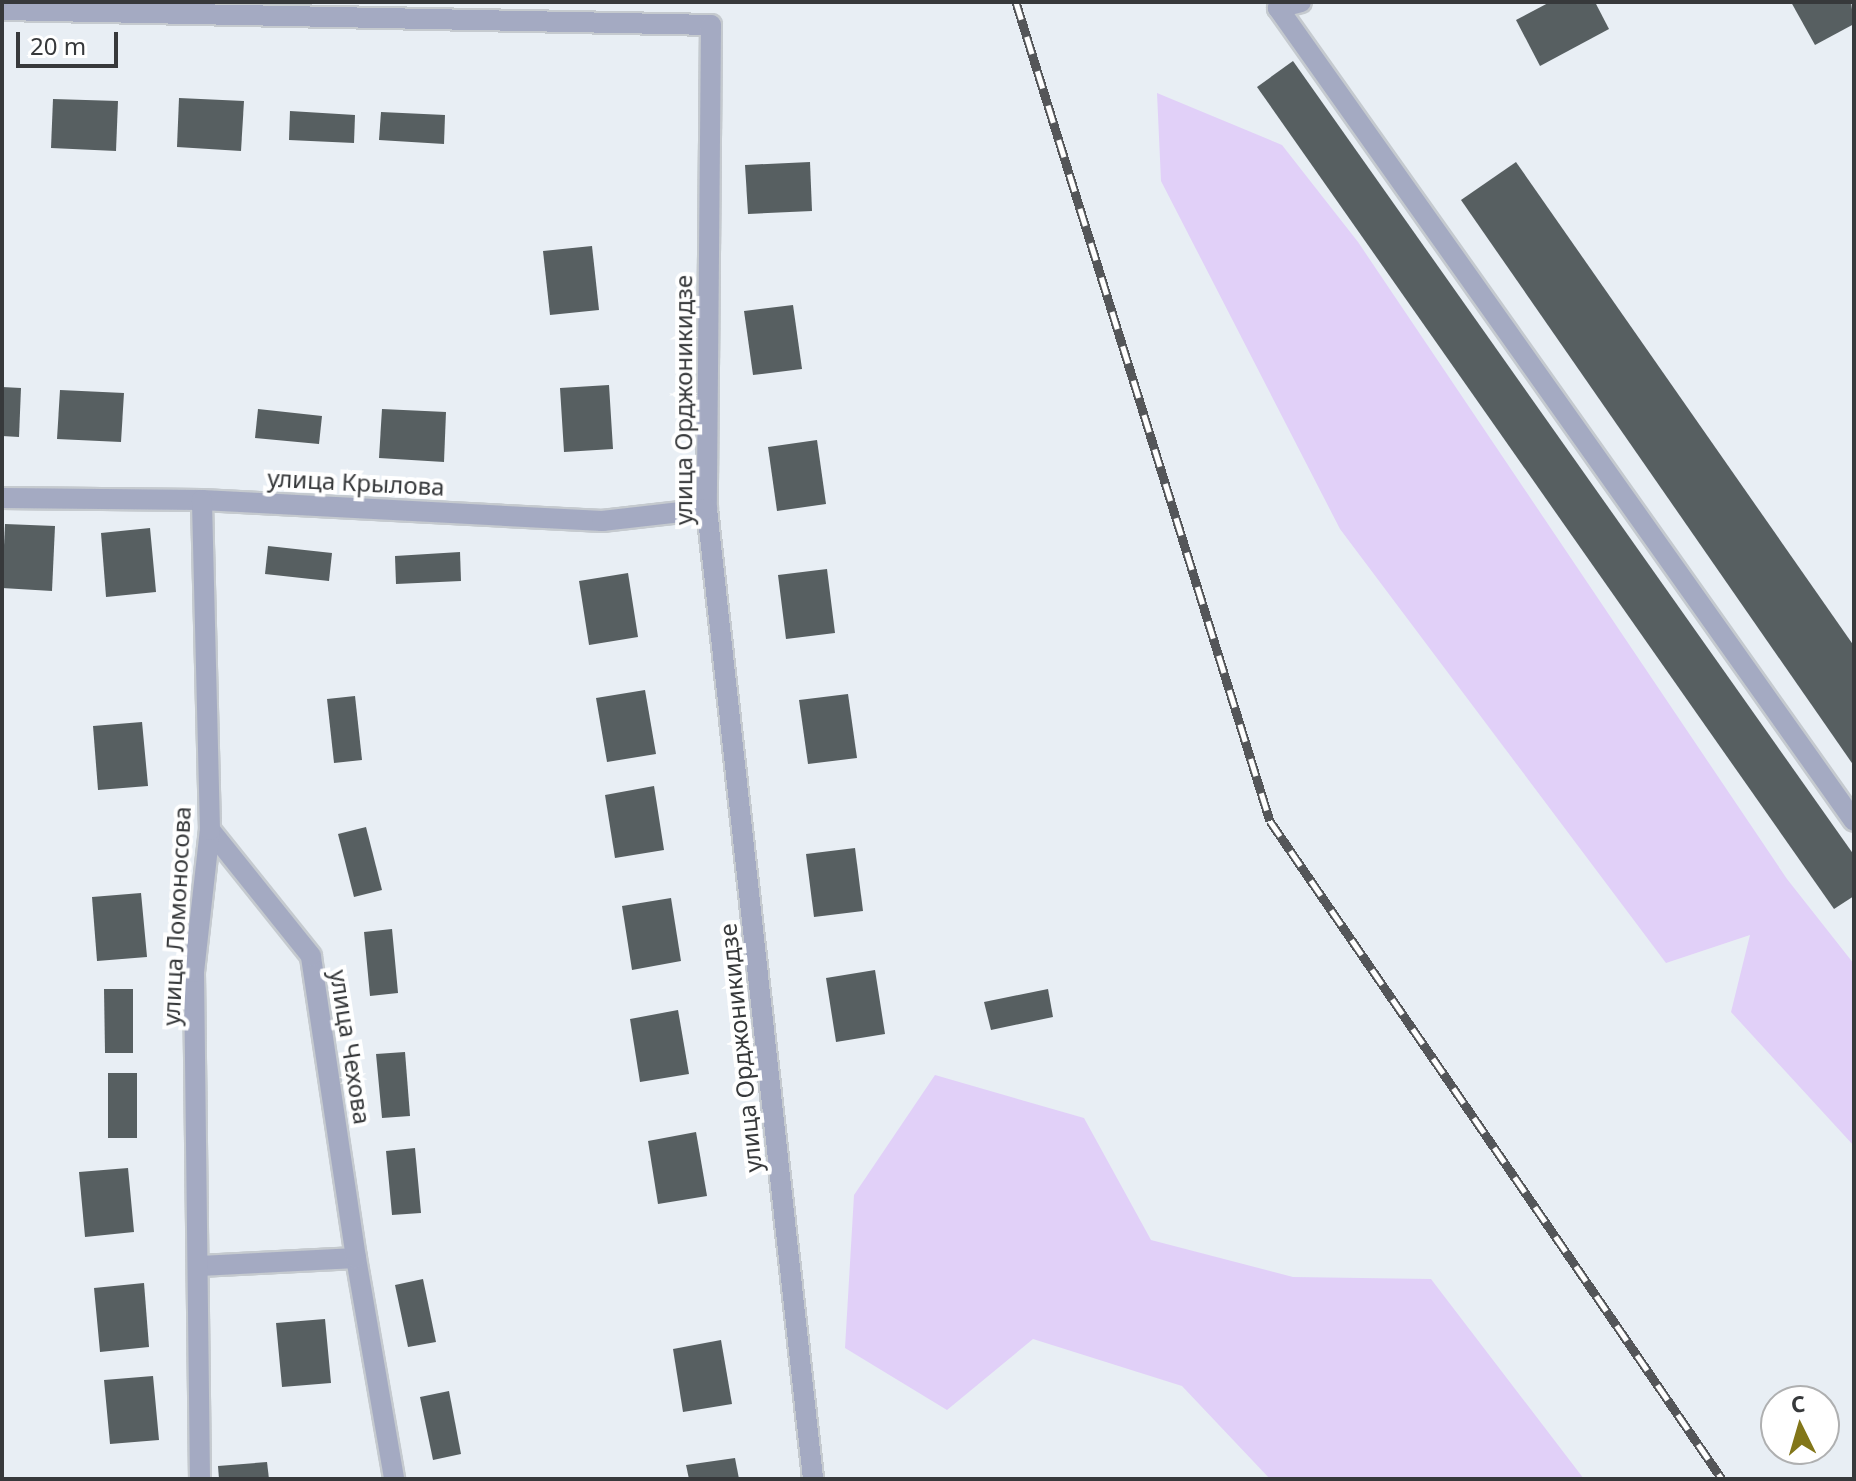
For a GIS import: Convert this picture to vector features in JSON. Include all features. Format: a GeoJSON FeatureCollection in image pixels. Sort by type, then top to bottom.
{"type":"FeatureCollection","features":[{"type":"Feature","properties":{"kind":"street"},"geometry":{"type":"LineString","coordinates":[[1301,2],[1278,8],[1854,821]]}},
{"type":"Feature","properties":{"kind":"street","name":"улица Орджоникидзе"},"geometry":{"type":"LineString","coordinates":[[2,10],[711,25],[707,509],[813,1479]]}},
{"type":"Feature","properties":{"kind":"street","name":"улица Крылова"},"geometry":{"type":"LineString","coordinates":[[2,498],[202,500],[602,521],[707,509]]}},
{"type":"Feature","properties":{"kind":"street","name":"улица Ломоносова"},"geometry":{"type":"LineString","coordinates":[[200,1479],[200,1266],[194,972],[210,830],[202,500]]}},
{"type":"Feature","properties":{"kind":"street","name":"улица Чехова"},"geometry":{"type":"LineString","coordinates":[[210,830],[311,956],[356,1258],[394,1479]]}},
{"type":"Feature","properties":{"kind":"street"},"geometry":{"type":"LineString","coordinates":[[200,1266],[356,1258]]}},
{"type":"Feature","properties":{"kind":"shaded area"},"geometry":{"type":"Polygon","coordinates":[[[1157,93],[1282,145],[1358,242],[1787,879],[1854,964],[1854,1146],[1731,1012],[1750,935],[1666,963],[1340,529],[1161,181],[1157,93]]]}},
{"type":"Feature","properties":{"kind":"shaded area"},"geometry":{"type":"Polygon","coordinates":[[[935,1075],[1084,1118],[1151,1240],[1293,1277],[1431,1279],[1584,1479],[1270,1479],[1182,1386],[1033,1339],[947,1410],[845,1348],[854,1195],[935,1075]]]}},
{"type":"Feature","properties":{"kind":"building"},"geometry":{"type":"Polygon","coordinates":[[[1550,2],[1595,2],[1609,29],[1540,66],[1516,20],[1550,2]]]}},
{"type":"Feature","properties":{"kind":"building"},"geometry":{"type":"Polygon","coordinates":[[[1791,2],[1851,2],[1854,24],[1815,45],[1791,2]]]}},
{"type":"Feature","properties":{"kind":"building"},"geometry":{"type":"Polygon","coordinates":[[[1293,61],[1854,855],[1854,896],[1834,909],[1257,87],[1293,61]]]}},
{"type":"Feature","properties":{"kind":"building"},"geometry":{"type":"Polygon","coordinates":[[[179,98],[244,101],[241,151],[177,147],[179,98]]]}},
{"type":"Feature","properties":{"kind":"building"},"geometry":{"type":"Polygon","coordinates":[[[53,99],[118,101],[116,151],[51,148],[53,99]]]}},
{"type":"Feature","properties":{"kind":"building"},"geometry":{"type":"Polygon","coordinates":[[[290,111],[355,115],[354,143],[289,140],[290,111]]]}},
{"type":"Feature","properties":{"kind":"building"},"geometry":{"type":"Polygon","coordinates":[[[381,112],[445,115],[444,144],[379,140],[381,112]]]}},
{"type":"Feature","properties":{"kind":"building"},"geometry":{"type":"Polygon","coordinates":[[[810,162],[812,211],[748,214],[745,165],[810,162]]]}},
{"type":"Feature","properties":{"kind":"building"},"geometry":{"type":"Polygon","coordinates":[[[1516,162],[1854,646],[1854,766],[1461,200],[1516,162]]]}},
{"type":"Feature","properties":{"kind":"building"},"geometry":{"type":"Polygon","coordinates":[[[592,246],[599,310],[550,315],[543,251],[592,246]]]}},
{"type":"Feature","properties":{"kind":"building"},"geometry":{"type":"Polygon","coordinates":[[[793,305],[802,369],[753,375],[744,311],[793,305]]]}},
{"type":"Feature","properties":{"kind":"building"},"geometry":{"type":"Polygon","coordinates":[[[609,385],[613,449],[564,452],[560,388],[609,385]]]}},
{"type":"Feature","properties":{"kind":"building"},"geometry":{"type":"Polygon","coordinates":[[[2,387],[21,388],[19,437],[2,436],[2,387]]]}},
{"type":"Feature","properties":{"kind":"building"},"geometry":{"type":"Polygon","coordinates":[[[60,390],[124,393],[121,442],[57,439],[60,390]]]}},
{"type":"Feature","properties":{"kind":"building"},"geometry":{"type":"Polygon","coordinates":[[[258,409],[322,416],[319,444],[255,438],[258,409]]]}},
{"type":"Feature","properties":{"kind":"building"},"geometry":{"type":"Polygon","coordinates":[[[382,409],[446,412],[444,462],[379,458],[382,409]]]}},
{"type":"Feature","properties":{"kind":"building"},"geometry":{"type":"Polygon","coordinates":[[[817,440],[826,504],[777,511],[768,447],[817,440]]]}},
{"type":"Feature","properties":{"kind":"building"},"geometry":{"type":"Polygon","coordinates":[[[5,524],[55,526],[52,591],[2,588],[5,524]]]}},
{"type":"Feature","properties":{"kind":"building"},"geometry":{"type":"Polygon","coordinates":[[[150,528],[156,592],[106,597],[101,533],[150,528]]]}},
{"type":"Feature","properties":{"kind":"building"},"geometry":{"type":"Polygon","coordinates":[[[268,546],[332,553],[329,581],[265,574],[268,546]]]}},
{"type":"Feature","properties":{"kind":"building"},"geometry":{"type":"Polygon","coordinates":[[[460,552],[461,581],[396,584],[395,556],[460,552]]]}},
{"type":"Feature","properties":{"kind":"building"},"geometry":{"type":"Polygon","coordinates":[[[827,569],[835,633],[786,639],[778,575],[827,569]]]}},
{"type":"Feature","properties":{"kind":"building"},"geometry":{"type":"Polygon","coordinates":[[[628,573],[638,637],[589,645],[579,581],[628,573]]]}},
{"type":"Feature","properties":{"kind":"building"},"geometry":{"type":"Polygon","coordinates":[[[645,690],[656,754],[607,762],[596,698],[645,690]]]}},
{"type":"Feature","properties":{"kind":"building"},"geometry":{"type":"Polygon","coordinates":[[[848,694],[857,758],[808,764],[799,700],[848,694]]]}},
{"type":"Feature","properties":{"kind":"building"},"geometry":{"type":"Polygon","coordinates":[[[355,696],[362,760],[334,763],[327,699],[355,696]]]}},
{"type":"Feature","properties":{"kind":"building"},"geometry":{"type":"Polygon","coordinates":[[[142,722],[148,786],[98,790],[93,726],[142,722]]]}},
{"type":"Feature","properties":{"kind":"building"},"geometry":{"type":"Polygon","coordinates":[[[654,786],[664,850],[615,858],[605,795],[654,786]]]}},
{"type":"Feature","properties":{"kind":"building"},"geometry":{"type":"Polygon","coordinates":[[[366,827],[382,890],[354,897],[338,834],[366,827]]]}},
{"type":"Feature","properties":{"kind":"building"},"geometry":{"type":"Polygon","coordinates":[[[855,848],[863,911],[814,917],[806,854],[855,848]]]}},
{"type":"Feature","properties":{"kind":"building"},"geometry":{"type":"Polygon","coordinates":[[[141,893],[147,957],[97,961],[92,897],[141,893]]]}},
{"type":"Feature","properties":{"kind":"building"},"geometry":{"type":"Polygon","coordinates":[[[671,898],[681,961],[632,970],[622,906],[671,898]]]}},
{"type":"Feature","properties":{"kind":"building"},"geometry":{"type":"Polygon","coordinates":[[[392,929],[398,993],[370,996],[364,932],[392,929]]]}},
{"type":"Feature","properties":{"kind":"building"},"geometry":{"type":"Polygon","coordinates":[[[875,970],[885,1034],[836,1042],[826,978],[875,970]]]}},
{"type":"Feature","properties":{"kind":"building"},"geometry":{"type":"Polygon","coordinates":[[[104,989],[133,989],[133,1053],[105,1053],[104,989]]]}},
{"type":"Feature","properties":{"kind":"building"},"geometry":{"type":"Polygon","coordinates":[[[1048,989],[1053,1017],[991,1030],[984,1002],[1048,989]]]}},
{"type":"Feature","properties":{"kind":"building"},"geometry":{"type":"Polygon","coordinates":[[[678,1010],[689,1074],[640,1082],[630,1019],[678,1010]]]}},
{"type":"Feature","properties":{"kind":"building"},"geometry":{"type":"Polygon","coordinates":[[[405,1052],[410,1116],[382,1118],[376,1054],[405,1052]]]}},
{"type":"Feature","properties":{"kind":"building"},"geometry":{"type":"Polygon","coordinates":[[[108,1073],[137,1073],[137,1138],[108,1138],[108,1073]]]}},
{"type":"Feature","properties":{"kind":"building"},"geometry":{"type":"Polygon","coordinates":[[[696,1132],[707,1196],[658,1204],[648,1141],[696,1132]]]}},
{"type":"Feature","properties":{"kind":"building"},"geometry":{"type":"Polygon","coordinates":[[[415,1148],[421,1213],[392,1215],[386,1151],[415,1148]]]}},
{"type":"Feature","properties":{"kind":"building"},"geometry":{"type":"Polygon","coordinates":[[[128,1168],[134,1232],[85,1237],[79,1172],[128,1168]]]}},
{"type":"Feature","properties":{"kind":"building"},"geometry":{"type":"Polygon","coordinates":[[[423,1279],[436,1342],[408,1347],[395,1285],[423,1279]]]}},
{"type":"Feature","properties":{"kind":"building"},"geometry":{"type":"Polygon","coordinates":[[[144,1283],[149,1347],[100,1352],[94,1288],[144,1283]]]}},
{"type":"Feature","properties":{"kind":"building"},"geometry":{"type":"Polygon","coordinates":[[[325,1319],[331,1383],[282,1387],[276,1323],[325,1319]]]}},
{"type":"Feature","properties":{"kind":"building"},"geometry":{"type":"Polygon","coordinates":[[[721,1340],[732,1404],[683,1412],[673,1349],[721,1340]]]}},
{"type":"Feature","properties":{"kind":"building"},"geometry":{"type":"Polygon","coordinates":[[[153,1376],[159,1440],[110,1444],[104,1380],[153,1376]]]}},
{"type":"Feature","properties":{"kind":"building"},"geometry":{"type":"Polygon","coordinates":[[[449,1391],[461,1454],[433,1460],[420,1397],[449,1391]]]}},
{"type":"Feature","properties":{"kind":"building"},"geometry":{"type":"Polygon","coordinates":[[[735,1458],[739,1479],[689,1479],[686,1465],[735,1458]]]}},
{"type":"Feature","properties":{"kind":"building"},"geometry":{"type":"Polygon","coordinates":[[[267,1462],[269,1479],[219,1479],[218,1466],[267,1462]]]}},
{"type":"Feature","properties":{"kind":"railway"},"geometry":{"type":"LineString","coordinates":[[1016,2],[1270,821],[1722,1479]]}}]}
